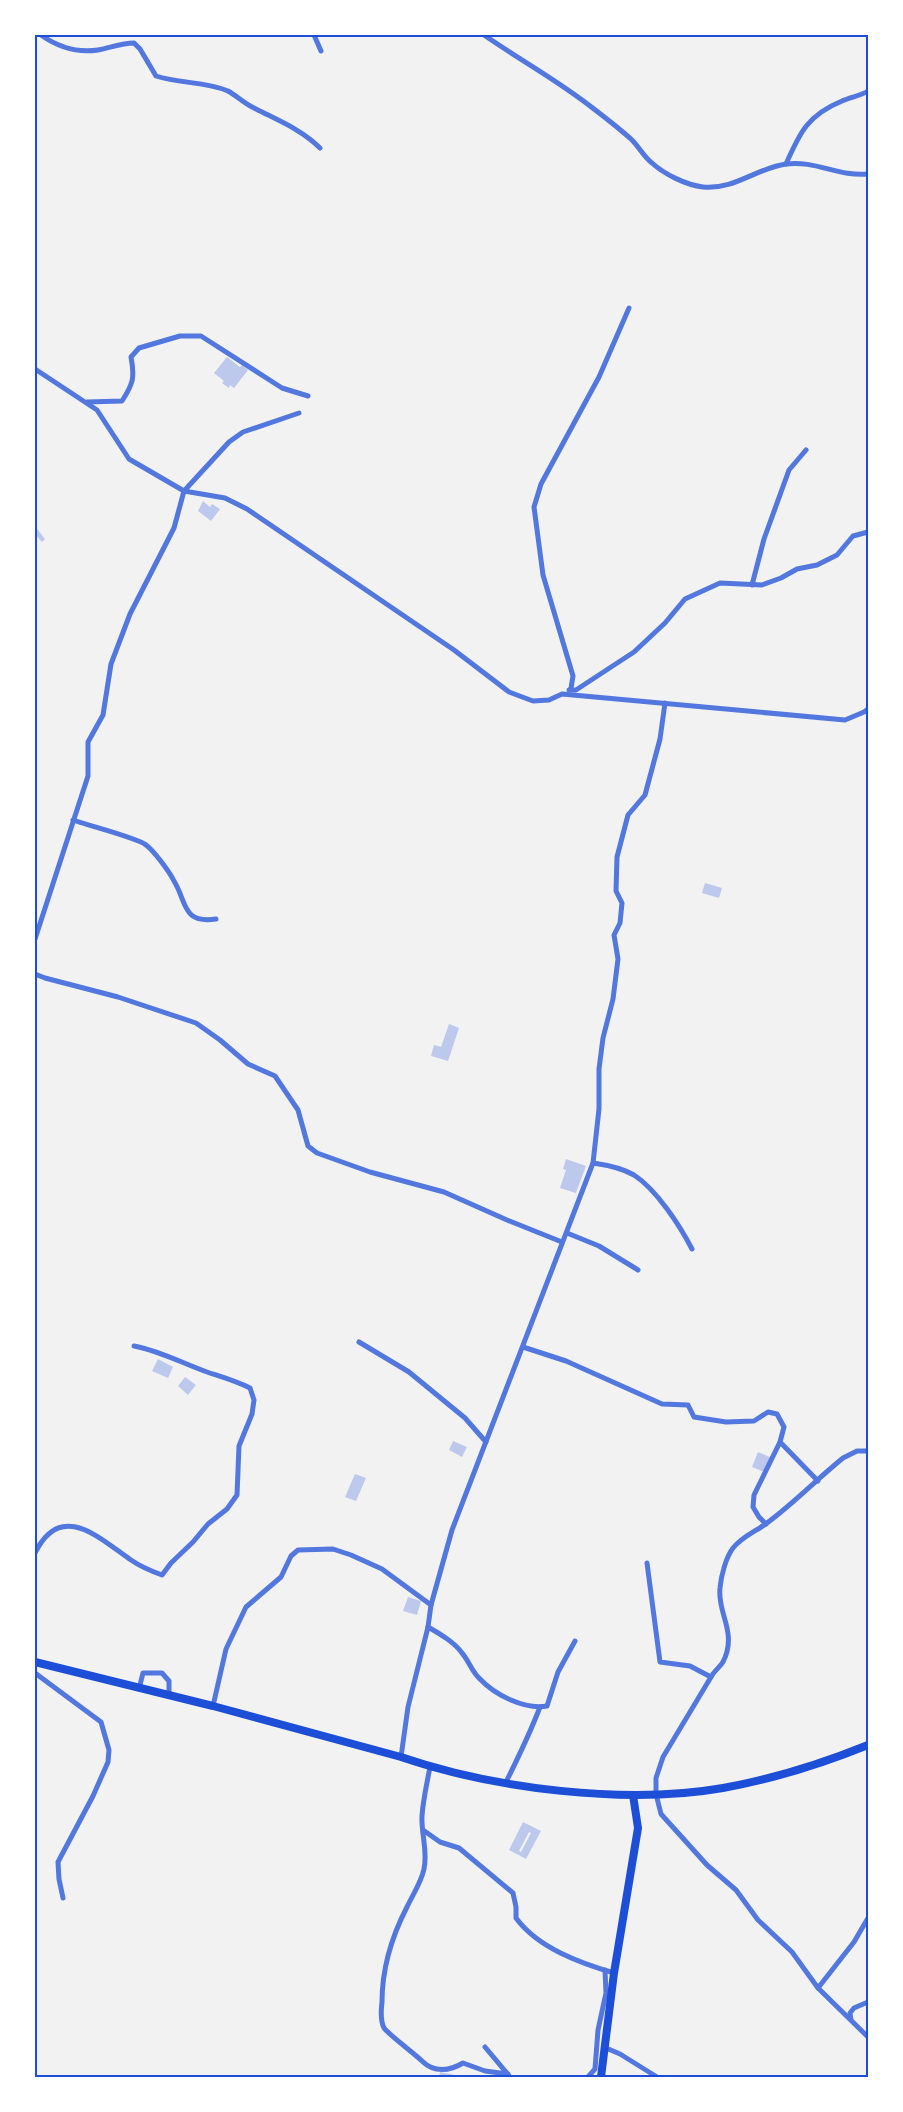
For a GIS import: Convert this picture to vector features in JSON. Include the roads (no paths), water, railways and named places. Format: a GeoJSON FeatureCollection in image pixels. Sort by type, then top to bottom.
{"type":"FeatureCollection","features":[{"type":"Feature","properties":{"kind":"main road"},"geometry":{"type":"LineString","coordinates":[[35,1662],[213,1706],[401,1757],[430,1767],[506,1782],[580,1792],[633,1795],[721,1788],[785,1774],[868,1745]]}},
{"type":"Feature","properties":{"kind":"main road"},"geometry":{"type":"LineString","coordinates":[[601,2077],[614,1973],[638,1828],[633,1795]]}},
{"type":"Feature","properties":{"kind":"street"},"geometry":{"type":"LineString","coordinates":[[41,35],[72,50],[99,50],[126,43],[134,43],[140,49],[156,76],[184,83],[195,82],[228,91],[252,108],[309,137],[320,148]]}},
{"type":"Feature","properties":{"kind":"street"},"geometry":{"type":"LineString","coordinates":[[314,35],[321,50]]}},
{"type":"Feature","properties":{"kind":"street"},"geometry":{"type":"LineString","coordinates":[[484,35],[594,109],[633,140],[651,163],[702,187],[717,187],[736,183],[786,164],[814,164],[840,173],[868,174]]}},
{"type":"Feature","properties":{"kind":"street"},"geometry":{"type":"LineString","coordinates":[[786,164],[800,132],[814,116],[841,101],[868,91]]}},
{"type":"Feature","properties":{"kind":"street"},"geometry":{"type":"LineString","coordinates":[[35,370],[97,410],[129,460],[184,491],[225,498],[248,509],[427,632],[509,692],[533,701],[549,700],[571,688],[573,676],[543,575],[534,508],[541,484],[599,377],[629,308]]}},
{"type":"Feature","properties":{"kind":"street"},"geometry":{"type":"LineString","coordinates":[[87,402],[122,401],[130,390],[134,376],[131,358],[139,348],[180,336],[201,336],[282,388],[308,396]]}},
{"type":"Feature","properties":{"kind":"street"},"geometry":{"type":"LineString","coordinates":[[35,939],[88,776],[88,742],[103,715],[111,664],[130,614],[174,528],[184,491],[228,442],[243,432],[299,413]]}},
{"type":"Feature","properties":{"kind":"street"},"geometry":{"type":"LineString","coordinates":[[752,585],[764,539],[789,470],[806,450]]}},
{"type":"Feature","properties":{"kind":"street"},"geometry":{"type":"LineString","coordinates":[[571,688],[576,690],[634,652],[666,623],[685,599],[720,583],[762,585],[781,578],[797,569],[817,565],[837,554],[853,536],[868,532]]}},
{"type":"Feature","properties":{"kind":"street"},"geometry":{"type":"LineString","coordinates":[[562,694],[845,720],[868,709]]}},
{"type":"Feature","properties":{"kind":"street"},"geometry":{"type":"LineString","coordinates":[[401,1757],[408,1707],[428,1628],[431,1604],[452,1530],[593,1162],[599,1109],[599,1069],[603,1038],[613,998],[618,959],[614,935],[620,923],[622,903],[616,891],[617,857],[628,815],[645,795],[660,739],[665,702]]}},
{"type":"Feature","properties":{"kind":"street"},"geometry":{"type":"LineString","coordinates":[[73,820],[145,844],[174,880],[183,906],[188,912],[193,917],[203,921],[216,919]]}},
{"type":"Feature","properties":{"kind":"street"},"geometry":{"type":"LineString","coordinates":[[35,974],[118,997],[196,1023],[220,1040],[248,1064],[275,1076],[298,1110],[308,1146],[317,1153],[370,1172],[444,1192],[562,1242]]}},
{"type":"Feature","properties":{"kind":"street"},"geometry":{"type":"LineString","coordinates":[[593,1162],[611,1165],[635,1176],[662,1202],[680,1226],[692,1250]]}},
{"type":"Feature","properties":{"kind":"street"},"geometry":{"type":"LineString","coordinates":[[567,1233],[599,1246],[638,1270]]}},
{"type":"Feature","properties":{"kind":"street"},"geometry":{"type":"LineString","coordinates":[[359,1342],[408,1372],[465,1418],[486,1442]]}},
{"type":"Feature","properties":{"kind":"street"},"geometry":{"type":"LineString","coordinates":[[35,1552],[47,1536],[61,1525],[71,1526],[86,1529],[132,1561],[162,1575],[208,1524],[226,1509],[237,1494],[240,1446],[252,1414],[254,1400],[250,1388],[233,1379],[207,1372],[149,1349],[134,1346]]}},
{"type":"Feature","properties":{"kind":"street"},"geometry":{"type":"LineString","coordinates":[[523,1347],[566,1362],[662,1404],[688,1405],[694,1417],[726,1422],[754,1421],[768,1412],[777,1414],[784,1427],[780,1442],[754,1495],[753,1507],[766,1524]]}},
{"type":"Feature","properties":{"kind":"street"},"geometry":{"type":"LineString","coordinates":[[780,1442],[818,1481]]}},
{"type":"Feature","properties":{"kind":"street"},"geometry":{"type":"LineString","coordinates":[[868,1451],[857,1451],[843,1458],[766,1524],[744,1536],[732,1550],[724,1568],[720,1587],[720,1600],[729,1631],[722,1664],[715,1669],[662,1757],[656,1778],[656,1794],[662,1814],[678,1835],[707,1865],[736,1890],[758,1920],[792,1952],[818,1988],[868,2037]]}},
{"type":"Feature","properties":{"kind":"street"},"geometry":{"type":"LineString","coordinates":[[213,1706],[226,1649],[246,1608],[281,1577],[291,1556],[298,1550],[332,1549],[351,1555],[382,1569],[431,1604]]}},
{"type":"Feature","properties":{"kind":"street"},"geometry":{"type":"LineString","coordinates":[[647,1563],[660,1662],[690,1666],[711,1677]]}},
{"type":"Feature","properties":{"kind":"street"},"geometry":{"type":"LineString","coordinates":[[428,1628],[443,1636],[462,1652],[479,1679],[497,1692],[527,1706],[547,1706],[558,1672],[574,1641]]}},
{"type":"Feature","properties":{"kind":"street"},"geometry":{"type":"LineString","coordinates":[[35,1673],[100,1722],[109,1750],[108,1762],[93,1796],[58,1862],[63,1898]]}},
{"type":"Feature","properties":{"kind":"street"},"geometry":{"type":"LineString","coordinates":[[139,1688],[143,1673],[162,1674],[169,1681],[169,1696]]}},
{"type":"Feature","properties":{"kind":"street"},"geometry":{"type":"LineString","coordinates":[[506,1782],[540,1707]]}},
{"type":"Feature","properties":{"kind":"street"},"geometry":{"type":"LineString","coordinates":[[430,1767],[422,1814],[422,1829],[426,1848],[424,1869],[418,1888],[407,1906],[390,1948],[383,1980],[381,2012],[384,2028],[426,2066],[453,2070],[464,2063],[485,2071],[509,2076]]}},
{"type":"Feature","properties":{"kind":"street"},"geometry":{"type":"LineString","coordinates":[[422,1829],[440,1842],[459,1848],[513,1893],[516,1918],[535,1938],[551,1948],[614,1973]]}},
{"type":"Feature","properties":{"kind":"street"},"geometry":{"type":"LineString","coordinates":[[818,1988],[854,1942],[868,1918]]}},
{"type":"Feature","properties":{"kind":"street"},"geometry":{"type":"LineString","coordinates":[[588,2077],[594,2069],[598,2030],[606,1993],[605,1970]]}},
{"type":"Feature","properties":{"kind":"street"},"geometry":{"type":"LineString","coordinates":[[852,2020],[850,2013],[854,2008],[868,2002]]}},
{"type":"Feature","properties":{"kind":"street"},"geometry":{"type":"LineString","coordinates":[[485,2047],[509,2076]]}},
{"type":"Feature","properties":{"kind":"street"},"geometry":{"type":"LineString","coordinates":[[606,2048],[620,2054],[657,2077]]}}]}
